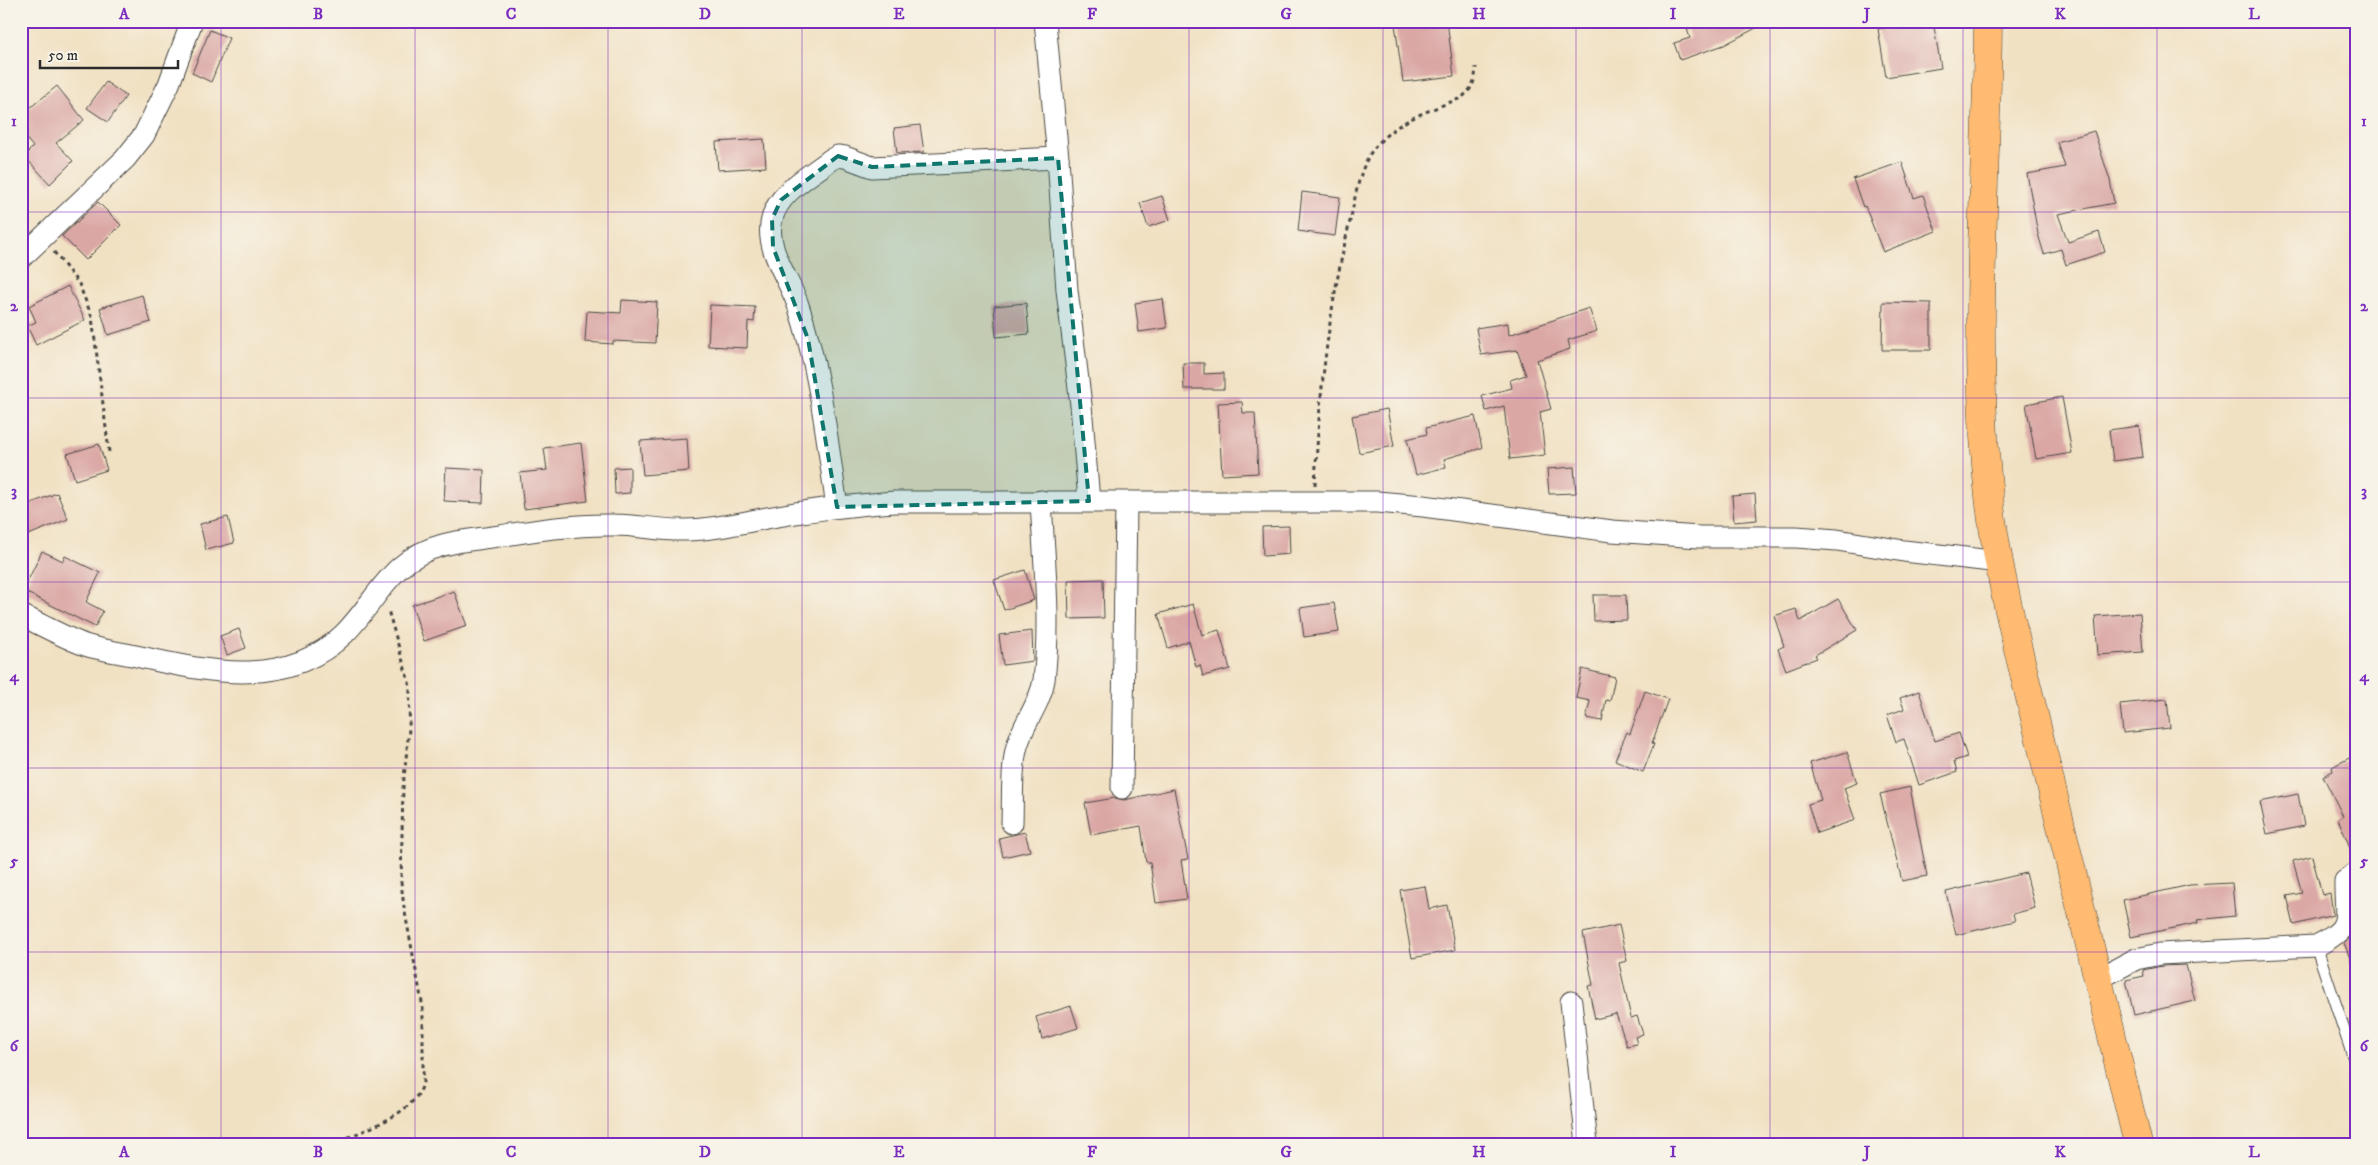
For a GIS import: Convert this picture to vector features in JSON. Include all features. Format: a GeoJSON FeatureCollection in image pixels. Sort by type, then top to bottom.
{"type":"FeatureCollection","features":[{"type":"Feature","properties":{"kind":"main road"},"geometry":{"type":"LineString","coordinates":[[1988,21],[1982,349],[1984,435],[1989,499],[2000,562],[2138,1144]]}},
{"type":"Feature","properties":{"kind":"street"},"geometry":{"type":"LineString","coordinates":[[21,258],[125,159],[144,136],[169,84],[192,21]]}},
{"type":"Feature","properties":{"kind":"street"},"geometry":{"type":"LineString","coordinates":[[1045,21],[1058,158],[1067,290],[1081,405],[1089,501]]}},
{"type":"Feature","properties":{"kind":"street"},"geometry":{"type":"LineString","coordinates":[[837,507],[808,339],[794,292],[770,236],[772,219],[781,200],[830,160],[838,156],[872,167],[1058,158]]}},
{"type":"Feature","properties":{"kind":"street"},"geometry":{"type":"LineString","coordinates":[[1012,823],[1016,751],[1020,736],[1038,703],[1044,682],[1047,638],[1041,501]]}},
{"type":"Feature","properties":{"kind":"street"},"geometry":{"type":"LineString","coordinates":[[21,615],[85,644],[180,666],[228,673],[256,672],[302,662],[323,652],[348,630],[382,585],[411,558],[445,544],[592,525],[686,530],[837,507],[894,502],[1089,501],[1126,503],[1315,501],[1423,506],[1612,531],[1699,537],[1796,537],[1837,540],[1904,551],[2000,562]]}},
{"type":"Feature","properties":{"kind":"street"},"geometry":{"type":"LineString","coordinates":[[1122,788],[1126,503]]}},
{"type":"Feature","properties":{"kind":"street"},"geometry":{"type":"LineString","coordinates":[[2098,979],[2136,959],[2160,954],[2316,946],[2333,938],[2342,930],[2347,922],[2345,881],[2357,873]]}},
{"type":"Feature","properties":{"kind":"street"},"geometry":{"type":"LineString","coordinates":[[1571,1002],[1587,1144]]}},
{"type":"Feature","properties":{"kind":"lane"},"geometry":{"type":"LineString","coordinates":[[2316,946],[2350,1048],[2357,1060]]}},
{"type":"Feature","properties":{"kind":"path"},"geometry":{"type":"LineString","coordinates":[[1315,501],[1320,392],[1333,297],[1357,192],[1365,166],[1374,148],[1402,123],[1461,98],[1469,92],[1475,79],[1476,67]]}},
{"type":"Feature","properties":{"kind":"path"},"geometry":{"type":"LineString","coordinates":[[43,239],[78,284],[87,300],[96,337],[109,452]]}},
{"type":"Feature","properties":{"kind":"path"},"geometry":{"type":"LineString","coordinates":[[333,1144],[408,1108],[419,1095],[423,1084],[423,1008],[401,882],[403,788],[409,729],[410,686],[382,585]]}},
{"type":"Feature","properties":{"kind":"highlighted area"},"geometry":{"type":"Polygon","coordinates":[[[838,156],[872,167],[1058,158],[1089,501],[837,507],[808,339],[773,247],[772,219],[781,200],[838,156]]]}},
{"type":"Feature","properties":{"kind":"building"},"geometry":{"type":"Polygon","coordinates":[[[1420,21],[1447,21],[1454,76],[1403,82],[1395,24],[1420,21]]]}},
{"type":"Feature","properties":{"kind":"building"},"geometry":{"type":"Polygon","coordinates":[[[1710,21],[1769,21],[1724,45],[1680,60],[1674,43],[1690,38],[1687,29],[1710,21]]]}},
{"type":"Feature","properties":{"kind":"building"},"geometry":{"type":"Polygon","coordinates":[[[1894,21],[1933,21],[1941,68],[1886,77],[1878,29],[1894,26],[1894,21]]]}},
{"type":"Feature","properties":{"kind":"building"},"geometry":{"type":"Polygon","coordinates":[[[210,30],[229,38],[211,82],[192,73],[210,30]]]}},
{"type":"Feature","properties":{"kind":"building"},"geometry":{"type":"Polygon","coordinates":[[[106,82],[126,96],[108,122],[87,108],[106,82]]]}},
{"type":"Feature","properties":{"kind":"building"},"geometry":{"type":"Polygon","coordinates":[[[57,86],[84,120],[56,143],[73,161],[50,184],[24,156],[33,147],[21,132],[21,115],[57,86]]]}},
{"type":"Feature","properties":{"kind":"building"},"geometry":{"type":"Polygon","coordinates":[[[920,125],[924,152],[897,153],[894,128],[920,125]]]}},
{"type":"Feature","properties":{"kind":"building"},"geometry":{"type":"Polygon","coordinates":[[[2094,131],[2110,180],[2114,203],[2058,214],[2068,242],[2099,232],[2105,252],[2066,265],[2061,249],[2044,254],[2038,234],[2027,174],[2065,167],[2057,142],[2094,131]]]}},
{"type":"Feature","properties":{"kind":"building"},"geometry":{"type":"Polygon","coordinates":[[[764,139],[766,167],[718,170],[716,142],[764,139]]]}},
{"type":"Feature","properties":{"kind":"building"},"geometry":{"type":"Polygon","coordinates":[[[1902,162],[1914,198],[1923,195],[1936,231],[1883,252],[1853,179],[1902,162]]]}},
{"type":"Feature","properties":{"kind":"building"},"geometry":{"type":"Polygon","coordinates":[[[1302,192],[1340,197],[1335,236],[1298,231],[1302,192]]]}},
{"type":"Feature","properties":{"kind":"building"},"geometry":{"type":"Polygon","coordinates":[[[1162,196],[1170,220],[1148,227],[1140,203],[1162,196]]]}},
{"type":"Feature","properties":{"kind":"building"},"geometry":{"type":"Polygon","coordinates":[[[98,202],[121,225],[86,260],[62,236],[98,202]]]}},
{"type":"Feature","properties":{"kind":"building"},"geometry":{"type":"Polygon","coordinates":[[[68,286],[85,320],[36,345],[27,326],[36,322],[29,306],[68,286]]]}},
{"type":"Feature","properties":{"kind":"building"},"geometry":{"type":"Polygon","coordinates":[[[142,295],[151,322],[108,335],[100,308],[142,295]]]}},
{"type":"Feature","properties":{"kind":"building"},"geometry":{"type":"Polygon","coordinates":[[[1163,299],[1167,328],[1139,332],[1135,303],[1163,299]]]}},
{"type":"Feature","properties":{"kind":"building"},"geometry":{"type":"Polygon","coordinates":[[[622,300],[657,302],[655,343],[613,341],[613,344],[585,342],[587,311],[621,313],[622,300]]]}},
{"type":"Feature","properties":{"kind":"building"},"geometry":{"type":"Polygon","coordinates":[[[1883,302],[1931,303],[1931,350],[1882,350],[1883,302]]]}},
{"type":"Feature","properties":{"kind":"building"},"geometry":{"type":"Polygon","coordinates":[[[1026,303],[1029,334],[996,337],[994,306],[1026,303]]]}},
{"type":"Feature","properties":{"kind":"building"},"geometry":{"type":"Polygon","coordinates":[[[710,305],[755,307],[754,322],[748,321],[747,348],[708,346],[710,305]]]}},
{"type":"Feature","properties":{"kind":"building"},"geometry":{"type":"Polygon","coordinates":[[[1589,308],[1597,331],[1568,340],[1570,349],[1537,360],[1551,409],[1540,412],[1545,455],[1510,459],[1504,406],[1486,411],[1482,396],[1512,388],[1510,380],[1526,375],[1517,350],[1481,355],[1476,328],[1508,323],[1509,335],[1589,308]]]}},
{"type":"Feature","properties":{"kind":"building"},"geometry":{"type":"Polygon","coordinates":[[[1183,363],[1204,363],[1204,374],[1224,373],[1224,389],[1184,389],[1183,363]]]}},
{"type":"Feature","properties":{"kind":"building"},"geometry":{"type":"Polygon","coordinates":[[[2062,397],[2072,453],[2036,459],[2026,404],[2062,397]]]}},
{"type":"Feature","properties":{"kind":"building"},"geometry":{"type":"Polygon","coordinates":[[[1242,402],[1243,413],[1255,413],[1258,473],[1222,475],[1218,403],[1242,402]]]}},
{"type":"Feature","properties":{"kind":"building"},"geometry":{"type":"Polygon","coordinates":[[[1387,409],[1394,446],[1359,453],[1352,416],[1387,409]]]}},
{"type":"Feature","properties":{"kind":"building"},"geometry":{"type":"Polygon","coordinates":[[[1475,416],[1482,448],[1444,459],[1446,467],[1416,475],[1407,439],[1427,434],[1426,428],[1475,416]]]}},
{"type":"Feature","properties":{"kind":"building"},"geometry":{"type":"Polygon","coordinates":[[[2139,426],[2143,457],[2113,461],[2109,430],[2139,426]]]}},
{"type":"Feature","properties":{"kind":"building"},"geometry":{"type":"Polygon","coordinates":[[[687,438],[689,471],[643,475],[640,441],[687,438]]]}},
{"type":"Feature","properties":{"kind":"building"},"geometry":{"type":"Polygon","coordinates":[[[581,443],[588,501],[524,509],[520,473],[547,470],[544,448],[581,443]]]}},
{"type":"Feature","properties":{"kind":"building"},"geometry":{"type":"Polygon","coordinates":[[[99,444],[107,470],[75,480],[67,454],[99,444]]]}},
{"type":"Feature","properties":{"kind":"building"},"geometry":{"type":"Polygon","coordinates":[[[630,467],[630,493],[615,494],[614,468],[630,467]]]}},
{"type":"Feature","properties":{"kind":"building"},"geometry":{"type":"Polygon","coordinates":[[[1574,467],[1576,493],[1549,494],[1547,469],[1574,467]]]}},
{"type":"Feature","properties":{"kind":"building"},"geometry":{"type":"Polygon","coordinates":[[[446,468],[484,470],[483,503],[444,501],[446,468]]]}},
{"type":"Feature","properties":{"kind":"building"},"geometry":{"type":"Polygon","coordinates":[[[57,493],[68,519],[21,538],[21,507],[57,493]]]}},
{"type":"Feature","properties":{"kind":"building"},"geometry":{"type":"Polygon","coordinates":[[[1755,494],[1757,520],[1734,522],[1732,496],[1755,494]]]}},
{"type":"Feature","properties":{"kind":"building"},"geometry":{"type":"Polygon","coordinates":[[[228,517],[234,543],[206,550],[200,524],[228,517]]]}},
{"type":"Feature","properties":{"kind":"building"},"geometry":{"type":"Polygon","coordinates":[[[1289,526],[1290,554],[1263,556],[1262,527],[1289,526]]]}},
{"type":"Feature","properties":{"kind":"building"},"geometry":{"type":"Polygon","coordinates":[[[42,551],[63,561],[65,556],[100,573],[86,602],[103,611],[95,627],[23,591],[42,551]]]}},
{"type":"Feature","properties":{"kind":"building"},"geometry":{"type":"Polygon","coordinates":[[[1025,570],[1034,600],[1004,610],[994,580],[1025,570]]]}},
{"type":"Feature","properties":{"kind":"building"},"geometry":{"type":"Polygon","coordinates":[[[1103,579],[1104,618],[1069,619],[1068,580],[1103,579]]]}},
{"type":"Feature","properties":{"kind":"building"},"geometry":{"type":"Polygon","coordinates":[[[454,591],[467,626],[424,641],[412,605],[454,591]]]}},
{"type":"Feature","properties":{"kind":"building"},"geometry":{"type":"Polygon","coordinates":[[[1593,595],[1626,595],[1627,620],[1594,621],[1593,595]]]}},
{"type":"Feature","properties":{"kind":"building"},"geometry":{"type":"Polygon","coordinates":[[[1838,599],[1857,630],[1815,655],[1817,658],[1786,670],[1778,649],[1784,646],[1774,616],[1796,609],[1800,621],[1838,599]]]}},
{"type":"Feature","properties":{"kind":"building"},"geometry":{"type":"Polygon","coordinates":[[[1334,603],[1339,632],[1304,637],[1300,608],[1334,603]]]}},
{"type":"Feature","properties":{"kind":"building"},"geometry":{"type":"Polygon","coordinates":[[[1193,604],[1202,635],[1219,630],[1230,669],[1203,676],[1200,665],[1196,667],[1189,641],[1168,648],[1158,614],[1193,604]]]}},
{"type":"Feature","properties":{"kind":"building"},"geometry":{"type":"Polygon","coordinates":[[[2140,613],[2143,652],[2098,655],[2095,616],[2140,613]]]}},
{"type":"Feature","properties":{"kind":"building"},"geometry":{"type":"Polygon","coordinates":[[[239,629],[246,648],[227,655],[220,636],[239,629]]]}},
{"type":"Feature","properties":{"kind":"building"},"geometry":{"type":"Polygon","coordinates":[[[1032,631],[1033,661],[1003,665],[999,635],[1032,631]]]}},
{"type":"Feature","properties":{"kind":"building"},"geometry":{"type":"Polygon","coordinates":[[[1582,669],[1615,677],[1610,701],[1606,700],[1602,721],[1586,718],[1590,701],[1576,698],[1582,669]]]}},
{"type":"Feature","properties":{"kind":"building"},"geometry":{"type":"Polygon","coordinates":[[[1645,691],[1668,699],[1643,772],[1615,760],[1627,732],[1630,734],[1645,691]]]}},
{"type":"Feature","properties":{"kind":"building"},"geometry":{"type":"Polygon","coordinates":[[[1919,691],[1935,741],[1959,733],[1967,757],[1954,761],[1957,772],[1919,785],[1904,739],[1896,742],[1887,715],[1904,709],[1900,698],[1919,691]]]}},
{"type":"Feature","properties":{"kind":"building"},"geometry":{"type":"Polygon","coordinates":[[[2167,699],[2170,728],[2123,733],[2120,704],[2167,699]]]}},
{"type":"Feature","properties":{"kind":"building"},"geometry":{"type":"Polygon","coordinates":[[[1847,752],[1857,783],[1844,788],[1855,820],[1817,833],[1808,804],[1821,800],[1810,763],[1847,752]]]}},
{"type":"Feature","properties":{"kind":"building"},"geometry":{"type":"Polygon","coordinates":[[[2357,754],[2356,861],[2338,819],[2343,816],[2323,776],[2333,771],[2332,767],[2357,754]]]}},
{"type":"Feature","properties":{"kind":"building"},"geometry":{"type":"Polygon","coordinates":[[[1910,787],[1927,876],[1902,881],[1880,794],[1910,787]]]}},
{"type":"Feature","properties":{"kind":"building"},"geometry":{"type":"Polygon","coordinates":[[[1174,789],[1188,859],[1181,860],[1187,899],[1156,903],[1150,862],[1146,862],[1141,826],[1091,835],[1085,803],[1115,798],[1124,800],[1174,789]]]}},
{"type":"Feature","properties":{"kind":"building"},"geometry":{"type":"Polygon","coordinates":[[[2298,794],[2304,826],[2267,834],[2260,802],[2298,794]]]}},
{"type":"Feature","properties":{"kind":"building"},"geometry":{"type":"Polygon","coordinates":[[[1025,832],[1030,851],[1003,857],[999,838],[1025,832]]]}},
{"type":"Feature","properties":{"kind":"building"},"geometry":{"type":"Polygon","coordinates":[[[2312,856],[2322,895],[2330,893],[2333,915],[2294,925],[2287,896],[2302,893],[2293,861],[2312,856]]]}},
{"type":"Feature","properties":{"kind":"building"},"geometry":{"type":"Polygon","coordinates":[[[2026,873],[2035,908],[2013,914],[2015,921],[1956,935],[1946,892],[2026,873]]]}},
{"type":"Feature","properties":{"kind":"building"},"geometry":{"type":"Polygon","coordinates":[[[2232,883],[2235,916],[2197,920],[2198,923],[2131,937],[2123,900],[2190,885],[2232,883]]]}},
{"type":"Feature","properties":{"kind":"building"},"geometry":{"type":"Polygon","coordinates":[[[1425,886],[1429,909],[1447,905],[1455,950],[1412,958],[1400,890],[1425,886]]]}},
{"type":"Feature","properties":{"kind":"building"},"geometry":{"type":"Polygon","coordinates":[[[1619,925],[1627,961],[1619,963],[1631,1018],[1637,1016],[1643,1034],[1635,1037],[1637,1044],[1627,1046],[1616,1014],[1595,1019],[1588,986],[1593,985],[1583,933],[1619,925]]]}},
{"type":"Feature","properties":{"kind":"building"},"geometry":{"type":"Polygon","coordinates":[[[2357,929],[2357,973],[2356,973],[2344,943],[2357,929]]]}},
{"type":"Feature","properties":{"kind":"building"},"geometry":{"type":"Polygon","coordinates":[[[2186,965],[2195,1001],[2134,1015],[2126,980],[2144,976],[2143,970],[2162,966],[2186,965]]]}},
{"type":"Feature","properties":{"kind":"building"},"geometry":{"type":"Polygon","coordinates":[[[1071,1006],[1078,1028],[1042,1039],[1036,1017],[1071,1006]]]}}]}
